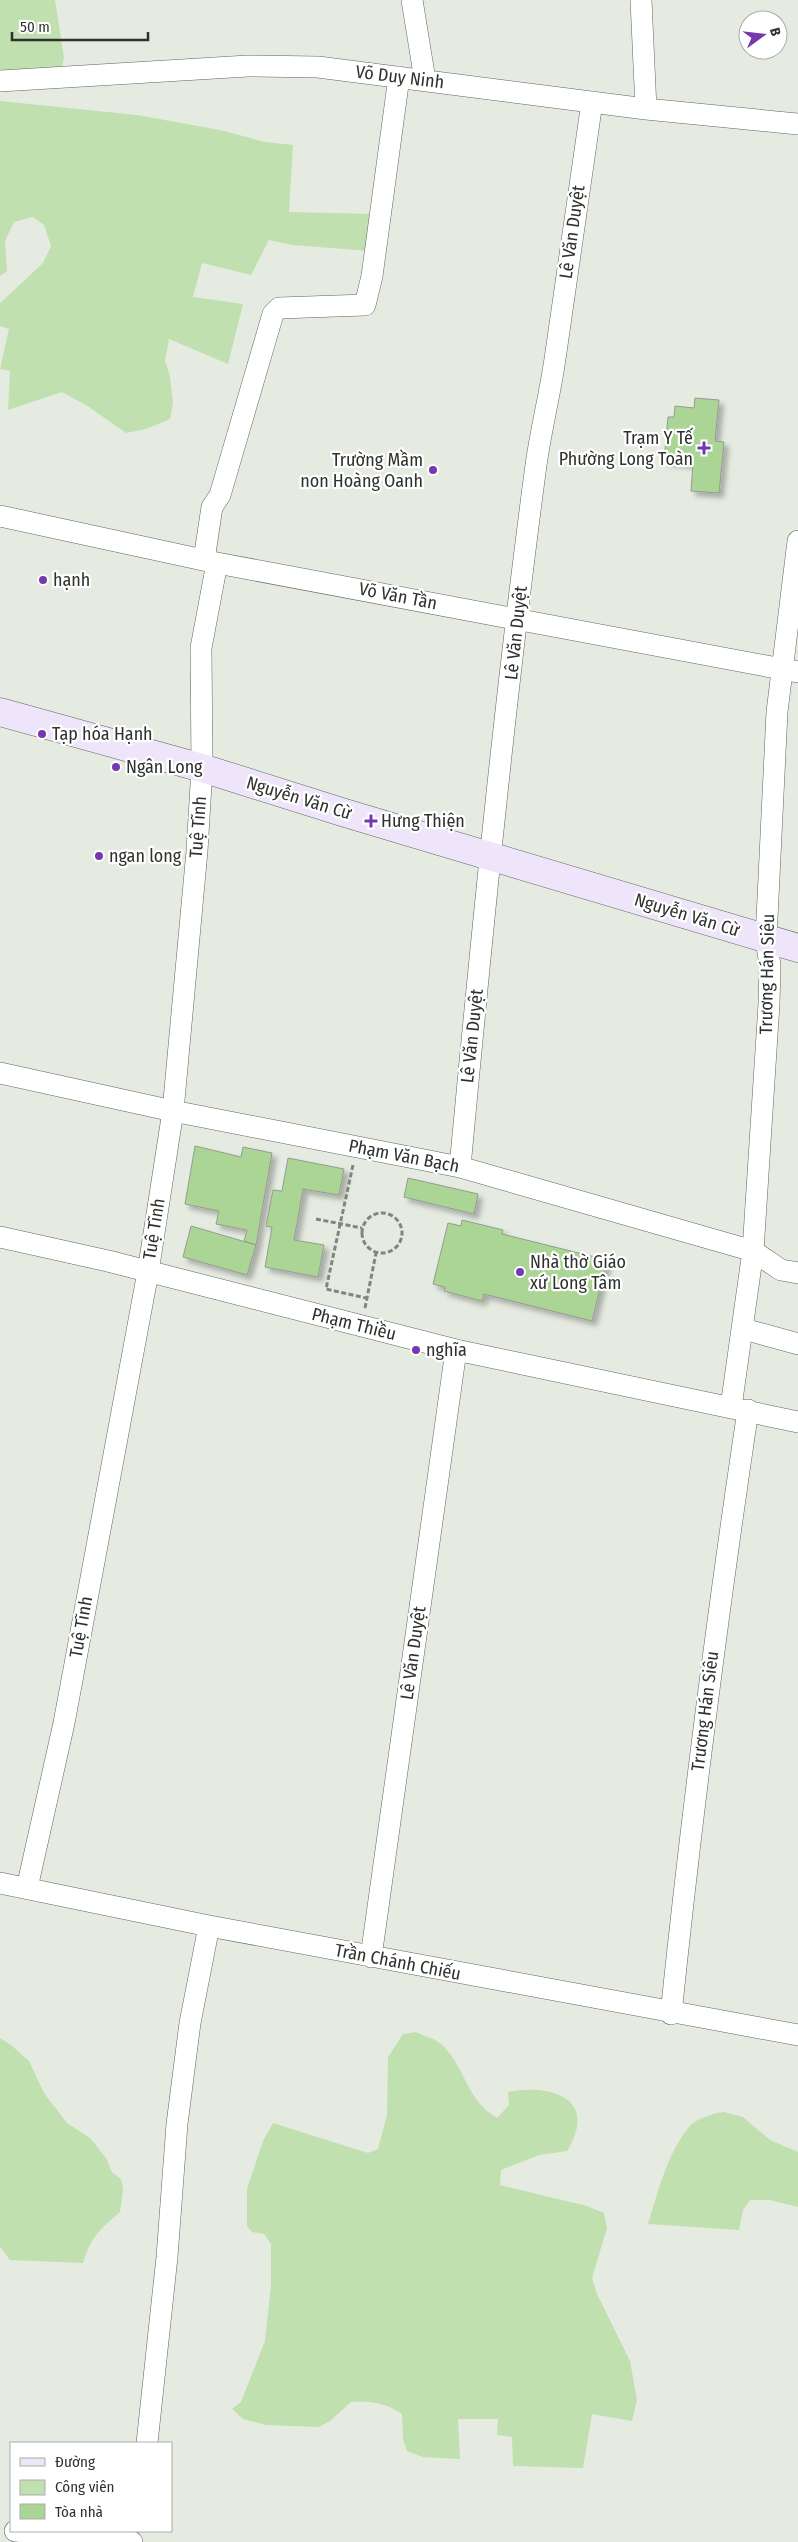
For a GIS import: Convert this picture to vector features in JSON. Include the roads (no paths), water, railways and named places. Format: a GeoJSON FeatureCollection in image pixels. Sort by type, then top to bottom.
{"type":"FeatureCollection","features":[{"type":"Feature","properties":{"kind":"main road","name":"Nguyễn Văn Cừ"},"geometry":{"type":"LineString","coordinates":[[0,712],[202,768],[345,813],[798,948]]}},
{"type":"Feature","properties":{"kind":"street"},"geometry":{"type":"LineString","coordinates":[[412,0],[425,80]]}},
{"type":"Feature","properties":{"kind":"street"},"geometry":{"type":"LineString","coordinates":[[641,0],[646,109]]}},
{"type":"Feature","properties":{"kind":"street","name":"Võ Duy Ninh"},"geometry":{"type":"LineString","coordinates":[[0,81],[286,66],[425,80],[646,109],[798,124]]}},
{"type":"Feature","properties":{"kind":"street","name":"Tuệ Tĩnh"},"geometry":{"type":"LineString","coordinates":[[28,1888],[64,1723],[148,1272],[173,1111],[190,937],[202,768],[201,648],[210,561],[212,507],[220,495],[273,314],[279,308],[365,305],[372,276],[399,77]]}},
{"type":"Feature","properties":{"kind":"street","name":"Lê Văn Duyệt"},"geometry":{"type":"LineString","coordinates":[[460,1167],[490,855],[517,618],[537,460],[555,359],[592,102]]}},
{"type":"Feature","properties":{"kind":"street","name":"Võ Văn Tần"},"geometry":{"type":"LineString","coordinates":[[0,516],[210,561],[790,670]]}},
{"type":"Feature","properties":{"kind":"street","name":"Trương Hán Siêu"},"geometry":{"type":"LineString","coordinates":[[672,2014],[694,1799],[739,1408],[744,1329],[753,1251],[769,1004],[770,966],[766,939],[775,748],[790,670],[798,541]]}},
{"type":"Feature","properties":{"kind":"street","name":"Phạm Văn Bạch"},"geometry":{"type":"LineString","coordinates":[[0,1073],[173,1111],[460,1167],[753,1251],[781,1270],[798,1272]]}},
{"type":"Feature","properties":{"kind":"street","name":"Phạm Thiều"},"geometry":{"type":"LineString","coordinates":[[0,1237],[148,1272],[456,1350],[739,1408],[798,1422]]}},
{"type":"Feature","properties":{"kind":"street"},"geometry":{"type":"LineString","coordinates":[[744,1329],[798,1344]]}},
{"type":"Feature","properties":{"kind":"street","name":"Lê Văn Duyệt"},"geometry":{"type":"LineString","coordinates":[[371,1957],[456,1350]]}},
{"type":"Feature","properties":{"kind":"street","name":"Trần Chánh Chiếu"},"geometry":{"type":"LineString","coordinates":[[0,1883],[371,1957],[672,2014],[798,2035]]}},
{"type":"Feature","properties":{"kind":"street"},"geometry":{"type":"LineString","coordinates":[[147,2442],[167,2257],[178,2124],[190,2023],[209,1926]]}},
{"type":"Feature","properties":{"kind":"street"},"geometry":{"type":"LineString","coordinates":[[24,2532],[134,2542]]}},
{"type":"Feature","properties":{"kind":"place","name":"Trạm Y Tế Phường Long Toàn"},"geometry":{"type":"Point","coordinates":[704,448]}},
{"type":"Feature","properties":{"kind":"place","name":"Trường Mầm non Hoàng Oanh"},"geometry":{"type":"Point","coordinates":[433,470]}},
{"type":"Feature","properties":{"kind":"place","name":"hạnh"},"geometry":{"type":"Point","coordinates":[43,580]}},
{"type":"Feature","properties":{"kind":"place","name":"Tạp hóa Hạnh"},"geometry":{"type":"Point","coordinates":[42,734]}},
{"type":"Feature","properties":{"kind":"place","name":"Ngân Long"},"geometry":{"type":"Point","coordinates":[116,767]}},
{"type":"Feature","properties":{"kind":"place","name":"Hưng Thiện"},"geometry":{"type":"Point","coordinates":[371,821]}},
{"type":"Feature","properties":{"kind":"place","name":"ngan long"},"geometry":{"type":"Point","coordinates":[99,856]}},
{"type":"Feature","properties":{"kind":"place","name":"Nhà thờ Giáo xứ Long Tâm"},"geometry":{"type":"Point","coordinates":[520,1272]}},
{"type":"Feature","properties":{"kind":"place","name":"nghĩa"},"geometry":{"type":"Point","coordinates":[416,1350]}}]}
